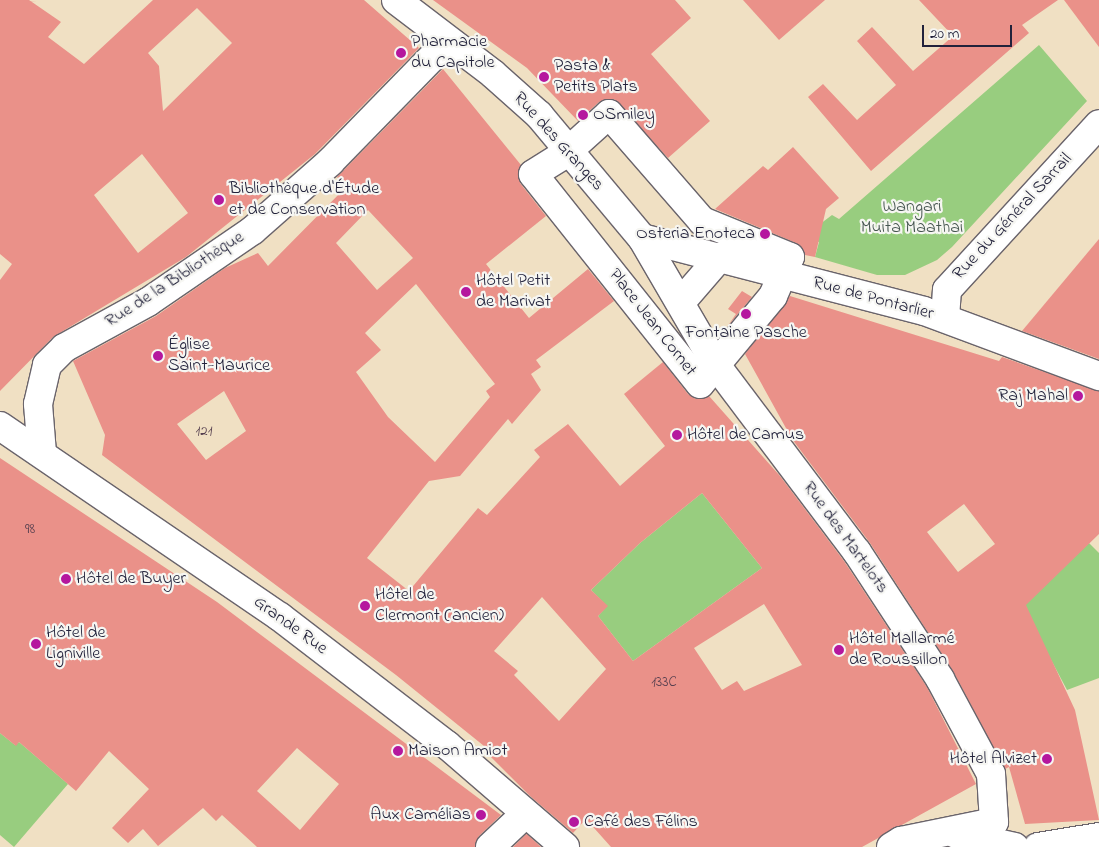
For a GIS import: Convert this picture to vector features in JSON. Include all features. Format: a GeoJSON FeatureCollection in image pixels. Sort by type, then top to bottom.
{"type":"FeatureCollection","features":[{"type":"Feature","properties":{"kind":"street","name":"Rue des Granges"},"geometry":{"type":"LineString","coordinates":[[396,0],[500,80],[569,150],[642,238]]}},
{"type":"Feature","properties":{"kind":"street","name":"Rue de la Bibliothèque"},"geometry":{"type":"LineString","coordinates":[[42,453],[40,387],[53,359],[64,348],[148,302],[253,230],[330,162],[448,40]]}},
{"type":"Feature","properties":{"kind":"street","name":"Place Jean Cornet"},"geometry":{"type":"LineString","coordinates":[[609,114],[702,221],[790,257],[773,296],[700,384],[532,174],[569,150],[609,114]]}},
{"type":"Feature","properties":{"kind":"street","name":"Rue du Général Sarrail"},"geometry":{"type":"LineString","coordinates":[[945,318],[947,290],[1099,124]]}},
{"type":"Feature","properties":{"kind":"street","name":"Rue de Pontarlier"},"geometry":{"type":"LineString","coordinates":[[642,238],[720,257],[945,318],[1099,376]]}},
{"type":"Feature","properties":{"kind":"street","name":"Rue des Martelots"},"geometry":{"type":"LineString","coordinates":[[642,238],[682,302],[716,365],[857,552],[940,679],[991,774],[994,822]]}},
{"type":"Feature","properties":{"kind":"street"},"geometry":{"type":"LineString","coordinates":[[682,302],[720,257]]}},
{"type":"Feature","properties":{"kind":"street","name":"Grande Rue"},"geometry":{"type":"LineString","coordinates":[[0,426],[280,617],[447,745],[564,847]]}},
{"type":"Feature","properties":{"kind":"street"},"geometry":{"type":"LineString","coordinates":[[490,847],[525,814]]}},
{"type":"Feature","properties":{"kind":"street"},"geometry":{"type":"LineString","coordinates":[[891,847],[994,822],[1022,847]]}},
{"type":"Feature","properties":{"kind":"street"},"geometry":{"type":"LineString","coordinates":[[948,832],[1015,847]]}},
{"type":"Feature","properties":{"kind":"street"},"geometry":{"type":"LineString","coordinates":[[1038,847],[1099,837]]}},
{"type":"Feature","properties":{"kind":"green space","name":"Wangari Muita Maathai"},"geometry":{"type":"Polygon","coordinates":[[[1039,45],[1087,101],[952,247],[937,260],[905,275],[877,275],[815,257],[819,242],[803,237],[832,215],[839,219],[1039,45]]]}},
{"type":"Feature","properties":{"kind":"green space"},"geometry":{"type":"Polygon","coordinates":[[[702,493],[762,568],[633,661],[598,616],[607,606],[591,590],[640,543],[702,493]]]}},
{"type":"Feature","properties":{"kind":"green space"},"geometry":{"type":"Polygon","coordinates":[[[1089,543],[1099,553],[1099,678],[1067,690],[1021,603],[1089,543]]]}},
{"type":"Feature","properties":{"kind":"green space"},"geometry":{"type":"Polygon","coordinates":[[[0,733],[15,745],[19,742],[68,784],[14,847],[0,835],[0,733]]]}},
{"type":"Feature","properties":{"kind":"building"},"geometry":{"type":"Polygon","coordinates":[[[0,0],[29,0],[61,22],[48,37],[84,64],[153,0],[364,0],[419,48],[315,154],[186,257],[53,337],[0,391],[0,280],[12,264],[0,254],[0,0]],[[197,8],[148,53],[159,66],[163,111],[232,43],[197,8]],[[142,154],[94,195],[138,253],[188,213],[142,154]]]}},
{"type":"Feature","properties":{"kind":"building"},"geometry":{"type":"Polygon","coordinates":[[[433,0],[675,0],[691,18],[651,54],[710,121],[668,158],[614,99],[599,102],[578,121],[527,68],[433,0]]]}},
{"type":"Feature","properties":{"kind":"building"},"geometry":{"type":"Polygon","coordinates":[[[743,0],[825,0],[779,40],[743,0]]]}},
{"type":"Feature","properties":{"kind":"building"},"geometry":{"type":"Polygon","coordinates":[[[919,0],[1058,0],[1022,25],[1029,33],[871,171],[808,97],[823,84],[857,120],[896,85],[857,41],[872,27],[913,71],[953,36],[919,0]]]}},
{"type":"Feature","properties":{"kind":"building"},"geometry":{"type":"Polygon","coordinates":[[[1064,0],[1099,0],[1099,47],[1064,0]]]}},
{"type":"Feature","properties":{"kind":"building"},"geometry":{"type":"Polygon","coordinates":[[[443,69],[521,165],[520,183],[546,216],[486,264],[529,318],[588,269],[614,301],[536,360],[541,367],[531,374],[541,390],[512,424],[508,419],[460,476],[429,481],[367,558],[409,591],[478,508],[487,515],[540,457],[534,450],[568,424],[620,486],[665,446],[624,394],[663,362],[688,394],[696,399],[709,396],[780,476],[844,561],[927,687],[976,784],[862,847],[611,847],[586,819],[573,833],[530,796],[487,753],[489,750],[396,675],[102,455],[105,435],[73,361],[156,316],[225,268],[258,253],[268,266],[346,187],[337,177],[443,69]],[[368,210],[336,243],[377,290],[413,258],[368,210]],[[416,284],[365,333],[381,350],[356,372],[388,417],[435,462],[490,397],[486,391],[495,384],[416,284]],[[224,391],[177,424],[206,460],[246,431],[224,391]],[[702,493],[640,543],[591,590],[608,606],[598,616],[633,661],[762,568],[702,493]],[[542,597],[494,651],[518,671],[514,675],[559,721],[606,669],[542,597]],[[764,604],[694,648],[722,690],[737,681],[744,691],[802,665],[764,604]]]}},
{"type":"Feature","properties":{"kind":"building"},"geometry":{"type":"Polygon","coordinates":[[[793,147],[839,198],[826,209],[815,257],[805,255],[796,243],[715,209],[763,166],[768,170],[793,147]]]}},
{"type":"Feature","properties":{"kind":"building"},"geometry":{"type":"Polygon","coordinates":[[[1099,239],[1099,359],[1022,331],[1099,239]]]}},
{"type":"Feature","properties":{"kind":"building"},"geometry":{"type":"Polygon","coordinates":[[[742,291],[752,297],[727,327],[736,314],[728,309],[742,291]]]}},
{"type":"Feature","properties":{"kind":"building"},"geometry":{"type":"Polygon","coordinates":[[[790,296],[999,361],[1002,357],[1099,391],[1099,534],[1026,605],[1075,710],[1099,820],[1025,824],[1009,767],[1005,769],[953,671],[870,543],[792,439],[745,354],[790,296]],[[964,504],[927,532],[958,572],[995,544],[964,504]]]}},
{"type":"Feature","properties":{"kind":"building"},"geometry":{"type":"Polygon","coordinates":[[[0,458],[217,602],[501,815],[479,836],[475,847],[257,847],[222,815],[216,821],[203,808],[158,846],[143,829],[128,843],[112,828],[149,789],[109,751],[76,791],[19,742],[16,746],[0,733],[0,458]],[[297,748],[257,791],[300,830],[339,784],[297,748]]]}},
{"type":"Feature","properties":{"kind":"building"},"geometry":{"type":"Polygon","coordinates":[[[526,834],[528,835],[541,847],[513,847],[526,834]]]}},
{"type":"Feature","properties":{"kind":"place","name":"Pharmacie du Capitole"},"geometry":{"type":"Point","coordinates":[401,53]}},
{"type":"Feature","properties":{"kind":"place","name":"Pasta & Petits Plats"},"geometry":{"type":"Point","coordinates":[544,77]}},
{"type":"Feature","properties":{"kind":"place","name":"OSmiley"},"geometry":{"type":"Point","coordinates":[583,115]}},
{"type":"Feature","properties":{"kind":"place","name":"Bibliothèque d'Étude et de Conservation"},"geometry":{"type":"Point","coordinates":[219,200]}},
{"type":"Feature","properties":{"kind":"place","name":"Osteria Enoteca"},"geometry":{"type":"Point","coordinates":[765,234]}},
{"type":"Feature","properties":{"kind":"place","name":"Hôtel Petit de Marivat"},"geometry":{"type":"Point","coordinates":[466,292]}},
{"type":"Feature","properties":{"kind":"place","name":"Fontaine Pasche"},"geometry":{"type":"Point","coordinates":[746,314]}},
{"type":"Feature","properties":{"kind":"place","name":"Église Saint-Maurice"},"geometry":{"type":"Point","coordinates":[158,356]}},
{"type":"Feature","properties":{"kind":"place","name":"Raj Mahal"},"geometry":{"type":"Point","coordinates":[1078,396]}},
{"type":"Feature","properties":{"kind":"place","name":"Hôtel de Camus"},"geometry":{"type":"Point","coordinates":[677,435]}},
{"type":"Feature","properties":{"kind":"place","name":"Hôtel de Buyer"},"geometry":{"type":"Point","coordinates":[66,579]}},
{"type":"Feature","properties":{"kind":"place","name":"Hôtel de Clermont (ancien)"},"geometry":{"type":"Point","coordinates":[365,606]}},
{"type":"Feature","properties":{"kind":"place","name":"Hôtel de Ligniville"},"geometry":{"type":"Point","coordinates":[36,644]}},
{"type":"Feature","properties":{"kind":"place","name":"Hôtel Mallarmé de Roussillon"},"geometry":{"type":"Point","coordinates":[839,650]}},
{"type":"Feature","properties":{"kind":"place","name":"Maison Amiot"},"geometry":{"type":"Point","coordinates":[398,751]}},
{"type":"Feature","properties":{"kind":"place","name":"Hôtel Alvizet"},"geometry":{"type":"Point","coordinates":[1047,759]}},
{"type":"Feature","properties":{"kind":"place","name":"Aux Camélias"},"geometry":{"type":"Point","coordinates":[481,815]}},
{"type":"Feature","properties":{"kind":"place","name":"Café des Félins"},"geometry":{"type":"Point","coordinates":[574,822]}}]}
